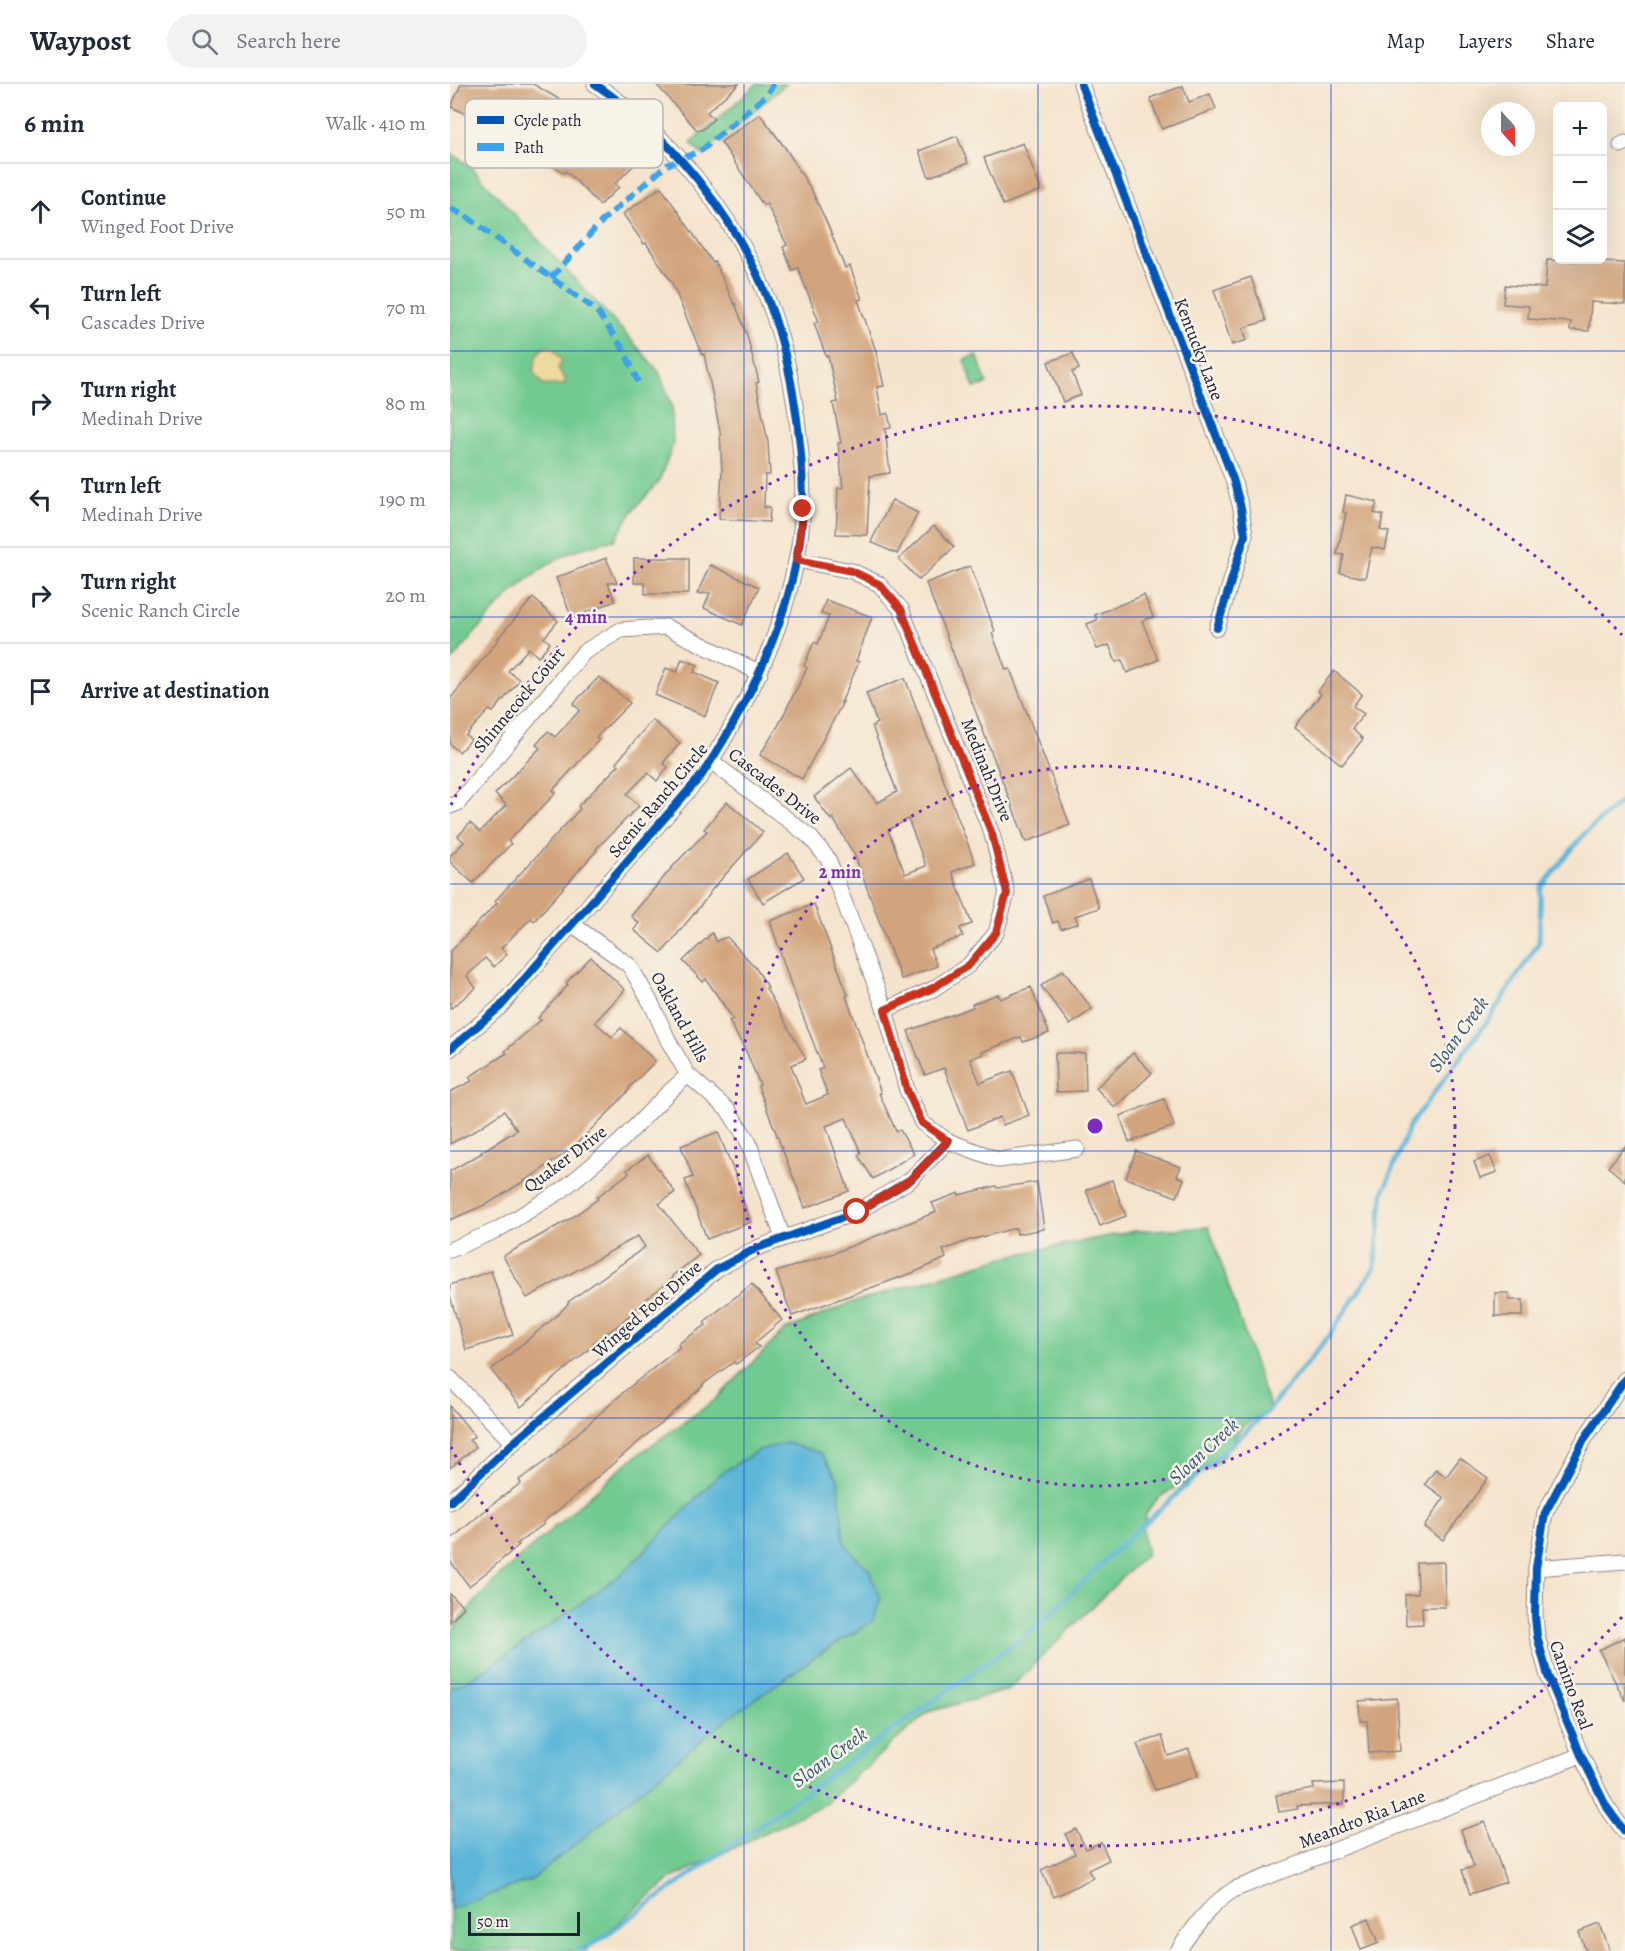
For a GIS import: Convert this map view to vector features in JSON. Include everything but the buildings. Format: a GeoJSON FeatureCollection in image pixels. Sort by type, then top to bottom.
{"type":"FeatureCollection","features":[{"type":"Feature","properties":{"kind":"street","name":"Scenic Ranch Circle"},"geometry":{"type":"LineString","coordinates":[[595,84],[615,99]]}},
{"type":"Feature","properties":{"kind":"street","name":"Kentucky Lane"},"geometry":{"type":"LineString","coordinates":[[1081,84],[1233,479],[1241,508],[1245,536],[1216,628]]}},
{"type":"Feature","properties":{"kind":"street","name":"Scenic Ranch Circle"},"geometry":{"type":"LineString","coordinates":[[450,1049],[500,1007],[692,788],[737,719],[760,673],[783,617],[797,560],[803,509],[799,434],[790,376],[768,298],[729,223],[681,159],[663,141]]}},
{"type":"Feature","properties":{"kind":"street","name":"Medinah Drive"},"geometry":{"type":"LineString","coordinates":[[797,560],[852,571],[879,584],[901,609],[992,834],[1007,893],[996,933],[969,965],[933,988],[885,1010]]}},
{"type":"Feature","properties":{"kind":"street","name":"Shinnecock Court"},"geometry":{"type":"LineString","coordinates":[[450,806],[458,803],[584,652],[621,630],[666,627],[760,673]]}},
{"type":"Feature","properties":{"kind":"street","name":"Cascades Drive"},"geometry":{"type":"LineString","coordinates":[[711,761],[810,837],[828,859],[885,1010],[907,1090],[922,1123],[948,1141],[999,1160],[1077,1149]]}},
{"type":"Feature","properties":{"kind":"street","name":"Oakland Hills"},"geometry":{"type":"LineString","coordinates":[[572,924],[630,966],[688,1075],[728,1110],[748,1141],[783,1238]]}},
{"type":"Feature","properties":{"kind":"street","name":"Quaker Drive"},"geometry":{"type":"LineString","coordinates":[[450,1250],[497,1230],[561,1191],[620,1142],[688,1075]]}},
{"type":"Feature","properties":{"kind":"street","name":"Winged Foot Drive"},"geometry":{"type":"LineString","coordinates":[[450,1502],[513,1443],[717,1269],[757,1248],[857,1212],[910,1180],[948,1141]]}},
{"type":"Feature","properties":{"kind":"street"},"geometry":{"type":"LineString","coordinates":[[450,1378],[513,1443]]}},
{"type":"Feature","properties":{"kind":"street","name":"Camino Real"},"geometry":{"type":"LineString","coordinates":[[1625,1378],[1585,1438],[1545,1513],[1536,1568],[1534,1616],[1548,1676],[1581,1755],[1606,1806],[1625,1832]]}},
{"type":"Feature","properties":{"kind":"street"},"geometry":{"type":"LineString","coordinates":[[1536,1568],[1625,1561]]}},
{"type":"Feature","properties":{"kind":"street","name":"Meandro Ria Lane"},"geometry":{"type":"LineString","coordinates":[[1178,1951],[1209,1909],[1235,1889],[1581,1755]]}},
{"type":"Feature","properties":{"kind":"green space"},"geometry":{"type":"Polygon","coordinates":[[[757,84],[786,84],[702,155],[691,143],[757,84]]]}},
{"type":"Feature","properties":{"kind":"green space"},"geometry":{"type":"Polygon","coordinates":[[[450,153],[465,162],[465,168],[472,168],[659,372],[672,406],[673,444],[659,481],[632,512],[614,540],[569,553],[550,563],[518,587],[476,631],[450,663],[450,153]]]}},
{"type":"Feature","properties":{"kind":"green space"},"geometry":{"type":"Polygon","coordinates":[[[977,355],[987,384],[974,388],[964,360],[977,355]]]}},
{"type":"Feature","properties":{"kind":"green space"},"geometry":{"type":"Polygon","coordinates":[[[1209,1227],[1270,1410],[1242,1427],[1223,1457],[1215,1465],[1161,1497],[1151,1506],[1145,1518],[1143,1534],[1147,1553],[1008,1690],[928,1712],[824,1804],[672,1878],[585,1951],[450,1951],[450,1635],[464,1614],[497,1578],[629,1461],[715,1400],[785,1330],[851,1303],[1008,1256],[1134,1231],[1209,1227]]]}},
{"type":"Feature","properties":{"kind":"sand"},"geometry":{"type":"Polygon","coordinates":[[[546,347],[553,348],[562,361],[558,368],[565,380],[565,385],[543,385],[534,373],[538,355],[546,347]]]}},
{"type":"Feature","properties":{"kind":"water"},"geometry":{"type":"Polygon","coordinates":[[[786,1443],[821,1453],[838,1479],[844,1542],[869,1569],[881,1599],[872,1622],[821,1653],[730,1717],[533,1879],[450,1909],[450,1688],[465,1682],[544,1630],[623,1573],[720,1474],[759,1450],[786,1443]]]}},
{"type":"Feature","properties":{"kind":"waterway","name":"Sloan Creek"},"geometry":{"type":"LineString","coordinates":[[577,1951],[595,1943],[1038,1626],[1108,1557],[1267,1412],[1329,1336],[1375,1267],[1383,1193],[1410,1125],[1491,1016],[1539,942],[1541,888],[1585,833],[1625,798]]}},
{"type":"Feature","properties":{"kind":"marked path"},"geometry":{"type":"LineString","coordinates":[[551,278],[603,220],[667,165],[702,150],[764,97],[774,84]]}},
{"type":"Feature","properties":{"kind":"marked path"},"geometry":{"type":"LineString","coordinates":[[450,208],[467,217],[596,310],[624,350],[638,382]]}},
{"type":"Feature","properties":{"kind":"cycle path"},"geometry":{"type":"LineString","coordinates":[[595,84],[615,99]]}},
{"type":"Feature","properties":{"kind":"cycle path"},"geometry":{"type":"LineString","coordinates":[[1081,84],[1233,479],[1241,508],[1245,535],[1217,628]]}},
{"type":"Feature","properties":{"kind":"cycle path"},"geometry":{"type":"LineString","coordinates":[[450,1049],[500,1007],[701,776],[732,726],[771,647],[796,562],[802,515],[801,452],[788,367],[779,333],[768,300],[738,238],[697,179],[663,141]]}},
{"type":"Feature","properties":{"kind":"cycle path"},"geometry":{"type":"LineString","coordinates":[[450,1502],[513,1443],[717,1269],[757,1248],[857,1212],[910,1180],[948,1141]]}},
{"type":"Feature","properties":{"kind":"cycle path"},"geometry":{"type":"LineString","coordinates":[[1625,1379],[1585,1438],[1545,1513],[1536,1568],[1535,1616],[1537,1636],[1548,1676],[1581,1755],[1606,1806],[1625,1832]]}},
{"type":"Feature","properties":{"kind":"route"},"geometry":{"type":"LineString","coordinates":[[803,509],[797,560],[852,571],[879,584],[901,609],[992,834],[1007,893],[996,933],[969,965],[933,988],[885,1010],[907,1090],[922,1123],[948,1141],[910,1180],[857,1212]]}}]}
